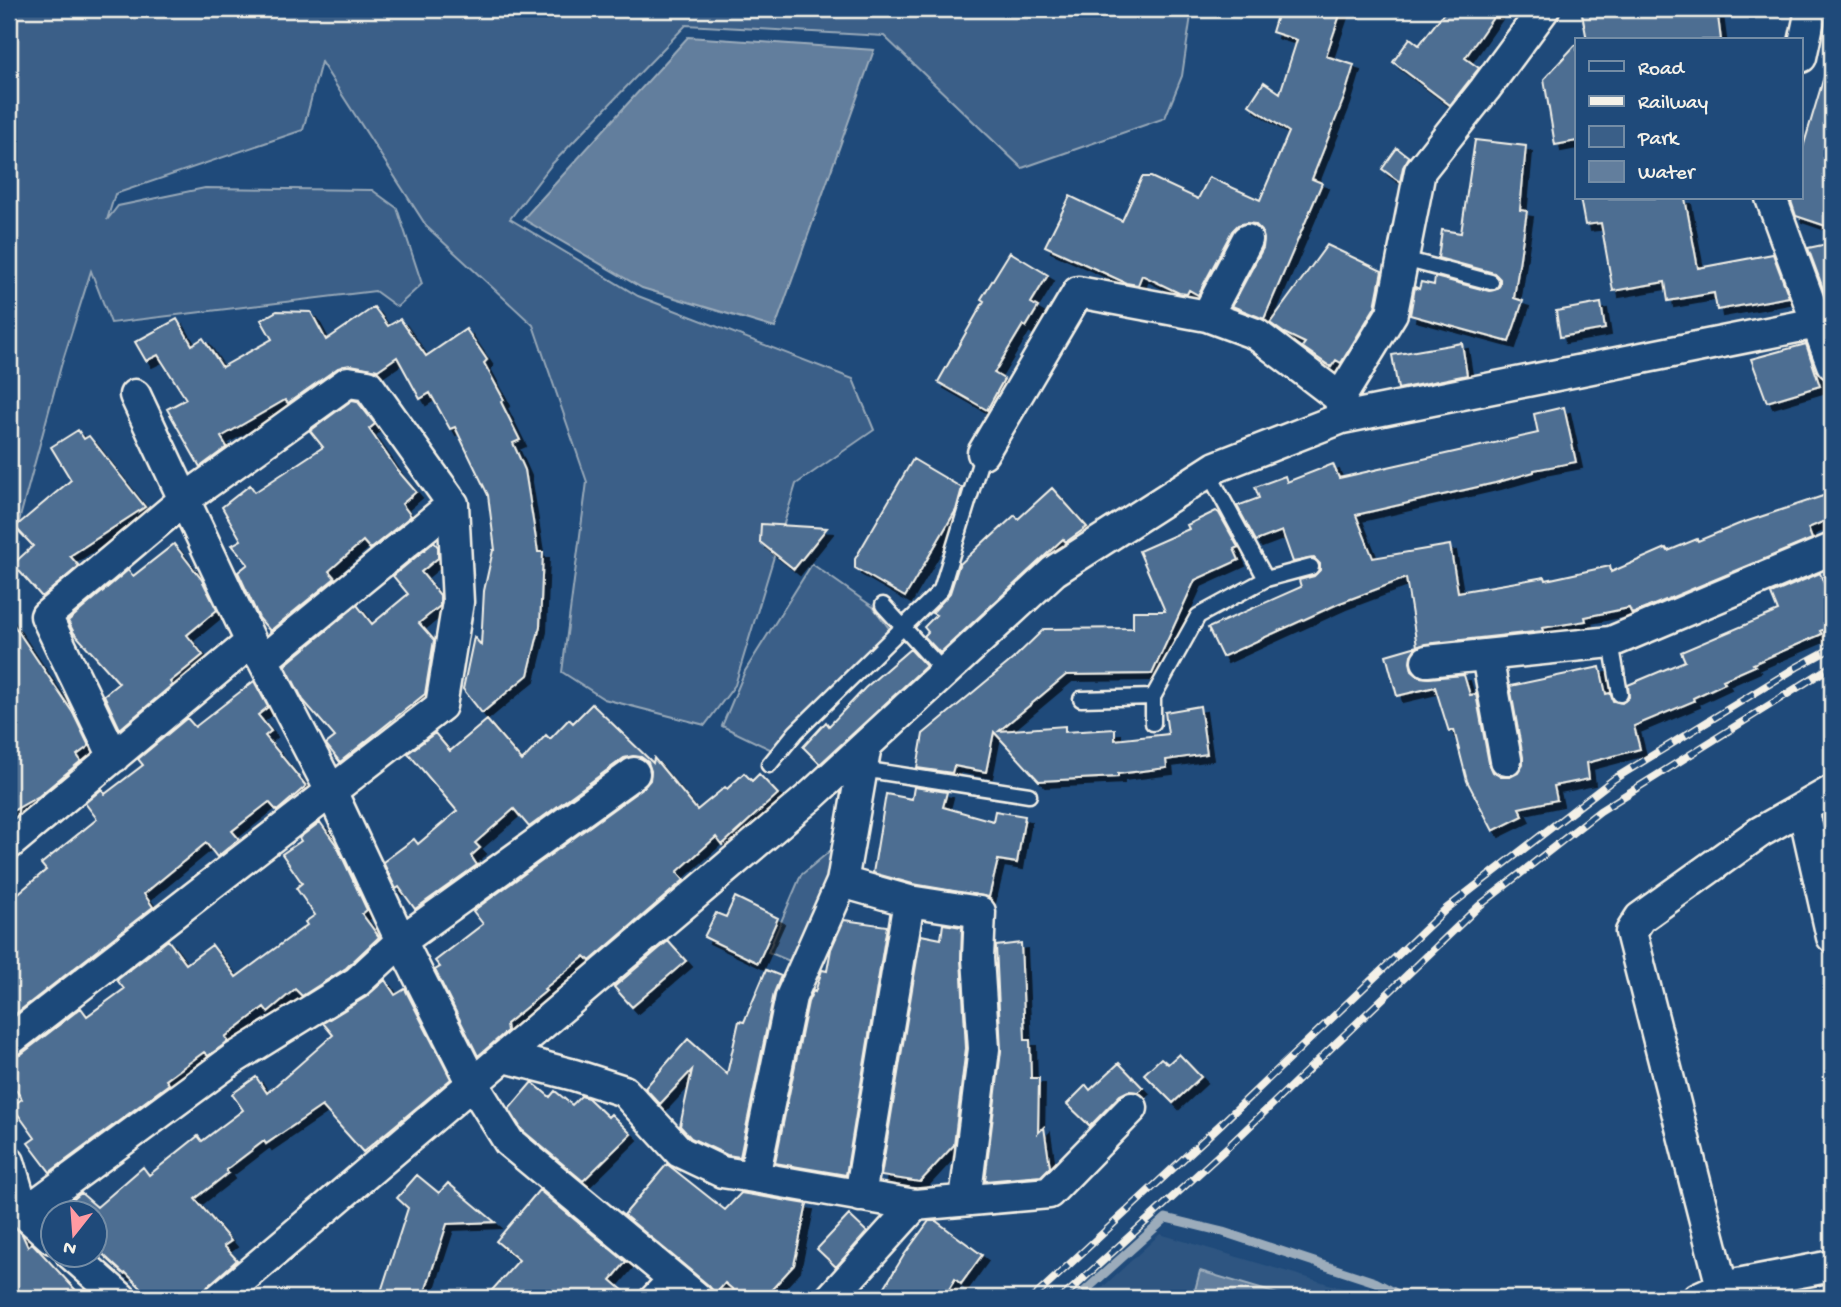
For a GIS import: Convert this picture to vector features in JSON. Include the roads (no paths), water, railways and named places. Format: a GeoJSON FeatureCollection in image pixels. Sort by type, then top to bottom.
{"type":"FeatureCollection","features":[{"type":"Feature","properties":{"kind":"street"},"geometry":{"type":"LineString","coordinates":[[1341,408],[1392,313],[1420,171],[1544,9]]}},
{"type":"Feature","properties":{"kind":"street"},"geometry":{"type":"LineString","coordinates":[[1802,54],[1816,11]]}},
{"type":"Feature","properties":{"kind":"street"},"geometry":{"type":"LineString","coordinates":[[1772,200],[1825,321],[1832,364]]}},
{"type":"Feature","properties":{"kind":"street"},"geometry":{"type":"LineString","coordinates":[[1207,316],[1247,240]]}},
{"type":"Feature","properties":{"kind":"street"},"geometry":{"type":"LineString","coordinates":[[983,453],[1077,292],[1207,316],[1256,334],[1341,408]]}},
{"type":"Feature","properties":{"kind":"street"},"geometry":{"type":"LineString","coordinates":[[220,1298],[812,795],[864,757],[944,672],[1054,571],[1208,472],[1341,408],[1825,321]]}},
{"type":"Feature","properties":{"kind":"street"},"geometry":{"type":"LineString","coordinates":[[9,1041],[441,706],[458,602],[453,504],[368,385],[348,382],[185,499],[46,616],[114,757]]}},
{"type":"Feature","properties":{"kind":"street"},"geometry":{"type":"LineString","coordinates":[[135,395],[257,651],[331,791],[401,941],[473,1084],[509,1142],[697,1298]]}},
{"type":"Feature","properties":{"kind":"street"},"geometry":{"type":"LineString","coordinates":[[9,844],[114,757],[453,504]]}},
{"type":"Feature","properties":{"kind":"street"},"geometry":{"type":"LineString","coordinates":[[1427,661],[1611,642],[1832,549]]}},
{"type":"Feature","properties":{"kind":"street"},"geometry":{"type":"LineString","coordinates":[[1487,656],[1506,760]]}},
{"type":"Feature","properties":{"kind":"street"},"geometry":{"type":"LineString","coordinates":[[754,1177],[791,997],[842,882],[864,757]]}},
{"type":"Feature","properties":{"kind":"street"},"geometry":{"type":"LineString","coordinates":[[24,1213],[233,1059],[357,982],[401,941],[634,773]]}},
{"type":"Feature","properties":{"kind":"street"},"geometry":{"type":"LineString","coordinates":[[1832,791],[1760,832],[1640,918],[1630,932],[1710,1293],[1832,1266]]}},
{"type":"Feature","properties":{"kind":"street"},"geometry":{"type":"LineString","coordinates":[[1803,808],[1832,937]]}},
{"type":"Feature","properties":{"kind":"street"},"geometry":{"type":"LineString","coordinates":[[842,882],[909,901],[980,912],[978,958],[984,1048],[965,1200]]}},
{"type":"Feature","properties":{"kind":"street"},"geometry":{"type":"LineString","coordinates":[[860,1196],[909,901]]}},
{"type":"Feature","properties":{"kind":"street"},"geometry":{"type":"LineString","coordinates":[[505,1057],[624,1091],[680,1152],[722,1172],[915,1205],[1049,1193],[1132,1108]]}},
{"type":"Feature","properties":{"kind":"street"},"geometry":{"type":"LineString","coordinates":[[9,1163],[24,1213],[38,1226]]}},
{"type":"Feature","properties":{"kind":"street"},"geometry":{"type":"LineString","coordinates":[[831,1298],[915,1205]]}},
{"type":"Feature","properties":{"kind":"street"},"geometry":{"type":"LineString","coordinates":[[86,1268],[121,1298]]}},
{"type":"Feature","properties":{"kind":"lane"},"geometry":{"type":"LineString","coordinates":[[1404,259],[1491,282]]}},
{"type":"Feature","properties":{"kind":"lane"},"geometry":{"type":"LineString","coordinates":[[769,765],[796,732],[941,590],[983,453]]}},
{"type":"Feature","properties":{"kind":"lane"},"geometry":{"type":"LineString","coordinates":[[1208,472],[1266,579]]}},
{"type":"Feature","properties":{"kind":"lane"},"geometry":{"type":"LineString","coordinates":[[1153,723],[1153,697],[1198,616],[1266,579],[1311,567]]}},
{"type":"Feature","properties":{"kind":"lane"},"geometry":{"type":"LineString","coordinates":[[883,605],[944,672]]}},
{"type":"Feature","properties":{"kind":"lane"},"geometry":{"type":"LineString","coordinates":[[1611,642],[1620,694]]}},
{"type":"Feature","properties":{"kind":"lane"},"geometry":{"type":"LineString","coordinates":[[1081,699],[1153,697]]}},
{"type":"Feature","properties":{"kind":"lane"},"geometry":{"type":"LineString","coordinates":[[864,757],[1028,795]]}},
{"type":"Feature","properties":{"kind":"lane"},"geometry":{"type":"LineString","coordinates":[[645,1298],[668,1274]]}},
{"type":"Feature","properties":{"kind":"water"},"geometry":{"type":"Polygon","coordinates":[[[688,37],[874,50],[775,328],[642,288],[523,219],[688,37]]]}},
{"type":"Feature","properties":{"kind":"water"},"geometry":{"type":"Polygon","coordinates":[[[1200,1271],[1291,1298],[1193,1298],[1200,1271]]]}},
{"type":"Feature","properties":{"kind":"waterway"},"geometry":{"type":"LineString","coordinates":[[1077,1298],[1166,1218],[1223,1232],[1375,1282],[1405,1298]]}},
{"type":"Feature","properties":{"kind":"railway"},"geometry":{"type":"LineString","coordinates":[[1033,1298],[1221,1124],[1446,909],[1614,779],[1832,648]]}},
{"type":"Feature","properties":{"kind":"railway"},"geometry":{"type":"LineString","coordinates":[[1062,1298],[1231,1144],[1479,906],[1600,811],[1832,666]]}}]}
